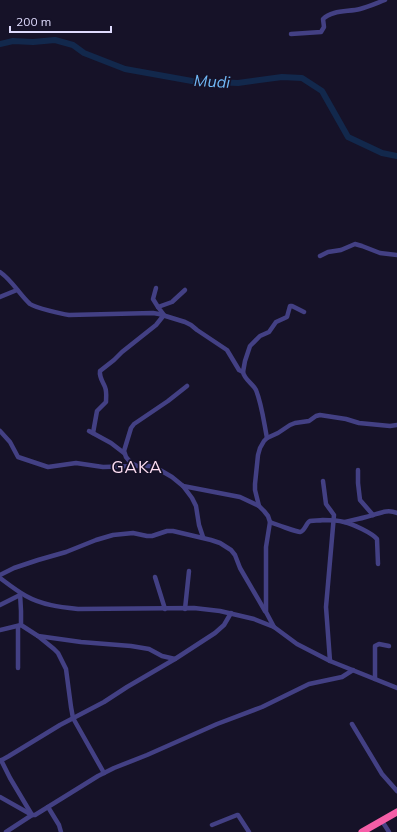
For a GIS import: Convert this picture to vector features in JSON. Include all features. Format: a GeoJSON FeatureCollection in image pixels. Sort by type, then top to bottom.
{"type":"FeatureCollection","features":[{"type":"Feature","properties":{"kind":"highway"},"geometry":{"type":"LineString","coordinates":[[362,832],[397,812]]}},
{"type":"Feature","properties":{"kind":"street"},"geometry":{"type":"LineString","coordinates":[[291,34],[321,32],[324,27],[323,19],[326,16],[360,9],[385,0]]}},
{"type":"Feature","properties":{"kind":"street"},"geometry":{"type":"LineString","coordinates":[[320,256],[355,244],[380,253],[397,255]]}},
{"type":"Feature","properties":{"kind":"street"},"geometry":{"type":"LineString","coordinates":[[0,272],[9,279],[17,290],[32,305],[62,314],[153,313],[188,323],[227,350],[253,386],[257,393],[267,438]]}},
{"type":"Feature","properties":{"kind":"street"},"geometry":{"type":"LineString","coordinates":[[156,288],[153,299],[164,315]]}},
{"type":"Feature","properties":{"kind":"street"},"geometry":{"type":"LineString","coordinates":[[0,297],[17,290]]}},
{"type":"Feature","properties":{"kind":"street"},"geometry":{"type":"LineString","coordinates":[[158,306],[172,302],[184,290]]}},
{"type":"Feature","properties":{"kind":"street"},"geometry":{"type":"LineString","coordinates":[[243,372],[250,346],[260,336],[269,332],[276,322],[287,317],[290,306],[304,312]]}},
{"type":"Feature","properties":{"kind":"street"},"geometry":{"type":"LineString","coordinates":[[138,466],[131,463],[124,453],[111,443],[91,432],[97,411],[106,402],[106,390],[99,372],[156,325],[164,315]]}},
{"type":"Feature","properties":{"kind":"street"},"geometry":{"type":"LineString","coordinates":[[124,453],[124,448],[131,428],[134,424],[187,386]]}},
{"type":"Feature","properties":{"kind":"street"},"geometry":{"type":"LineString","coordinates":[[259,506],[255,490],[255,474],[260,448],[267,438],[290,425],[310,420],[320,415],[346,419],[359,423],[390,426],[397,425]]}},
{"type":"Feature","properties":{"kind":"street"},"geometry":{"type":"LineString","coordinates":[[0,431],[10,442],[18,457],[48,467],[76,462],[103,467],[149,466],[160,470],[184,486],[192,498],[196,506],[199,525],[203,537]]}},
{"type":"Feature","properties":{"kind":"street"},"geometry":{"type":"LineString","coordinates":[[358,470],[360,500],[373,515]]}},
{"type":"Feature","properties":{"kind":"street"},"geometry":{"type":"LineString","coordinates":[[323,481],[326,504],[334,515],[326,607],[330,661]]}},
{"type":"Feature","properties":{"kind":"street"},"geometry":{"type":"LineString","coordinates":[[184,486],[240,497],[259,506],[268,516],[270,522],[266,546],[266,612]]}},
{"type":"Feature","properties":{"kind":"street"},"geometry":{"type":"LineString","coordinates":[[345,522],[388,511],[397,512]]}},
{"type":"Feature","properties":{"kind":"street"},"geometry":{"type":"LineString","coordinates":[[270,522],[298,532],[302,531],[313,520],[333,520],[345,522],[362,529],[377,539],[378,564]]}},
{"type":"Feature","properties":{"kind":"street"},"geometry":{"type":"LineString","coordinates":[[0,575],[14,568],[66,552],[113,535],[133,533],[152,536],[167,531],[203,537],[220,543],[231,550],[235,555],[240,568],[274,627]]}},
{"type":"Feature","properties":{"kind":"street"},"geometry":{"type":"LineString","coordinates":[[185,609],[189,571]]}},
{"type":"Feature","properties":{"kind":"street"},"geometry":{"type":"LineString","coordinates":[[155,577],[165,609]]}},
{"type":"Feature","properties":{"kind":"street"},"geometry":{"type":"LineString","coordinates":[[0,578],[20,594],[37,602],[61,607],[78,609],[211,609],[254,619],[274,627],[297,644],[330,661],[397,688]]}},
{"type":"Feature","properties":{"kind":"street"},"geometry":{"type":"LineString","coordinates":[[0,605],[20,594]]}},
{"type":"Feature","properties":{"kind":"street"},"geometry":{"type":"LineString","coordinates":[[18,668],[22,610],[20,594]]}},
{"type":"Feature","properties":{"kind":"street"},"geometry":{"type":"LineString","coordinates":[[32,815],[1,760],[60,725],[104,702],[175,659],[215,633],[224,625],[232,613]]}},
{"type":"Feature","properties":{"kind":"street"},"geometry":{"type":"LineString","coordinates":[[0,630],[20,626],[38,636],[58,653],[66,669],[73,718],[104,773]]}},
{"type":"Feature","properties":{"kind":"street"},"geometry":{"type":"LineString","coordinates":[[38,636],[81,642],[131,646],[148,649],[162,656],[175,659]]}},
{"type":"Feature","properties":{"kind":"street"},"geometry":{"type":"LineString","coordinates":[[375,679],[375,646],[379,644],[389,646]]}},
{"type":"Feature","properties":{"kind":"street"},"geometry":{"type":"LineString","coordinates":[[7,832],[32,815],[35,815],[104,773],[217,724],[262,707],[309,684],[342,677],[353,670]]}},
{"type":"Feature","properties":{"kind":"street"},"geometry":{"type":"LineString","coordinates":[[352,724],[382,774],[397,791]]}},
{"type":"Feature","properties":{"kind":"street"},"geometry":{"type":"LineString","coordinates":[[0,797],[32,815]]}},
{"type":"Feature","properties":{"kind":"street"},"geometry":{"type":"LineString","coordinates":[[48,807],[59,825],[61,832]]}},
{"type":"Feature","properties":{"kind":"street"},"geometry":{"type":"LineString","coordinates":[[212,825],[238,815],[249,832]]}},
{"type":"Feature","properties":{"kind":"street"},"geometry":{"type":"LineString","coordinates":[[382,821],[389,832]]}},
{"type":"Feature","properties":{"kind":"waterway","name":"Mudi"},"geometry":{"type":"LineString","coordinates":[[0,44],[13,41],[33,42],[55,40],[73,45],[84,53],[125,69],[192,81],[238,83],[282,77],[302,78],[322,91],[348,137],[382,153],[397,156]]}},
{"type":"Feature","properties":{"kind":"district","name":"GAKA"},"geometry":{"type":"Point","coordinates":[137,467]}}]}
